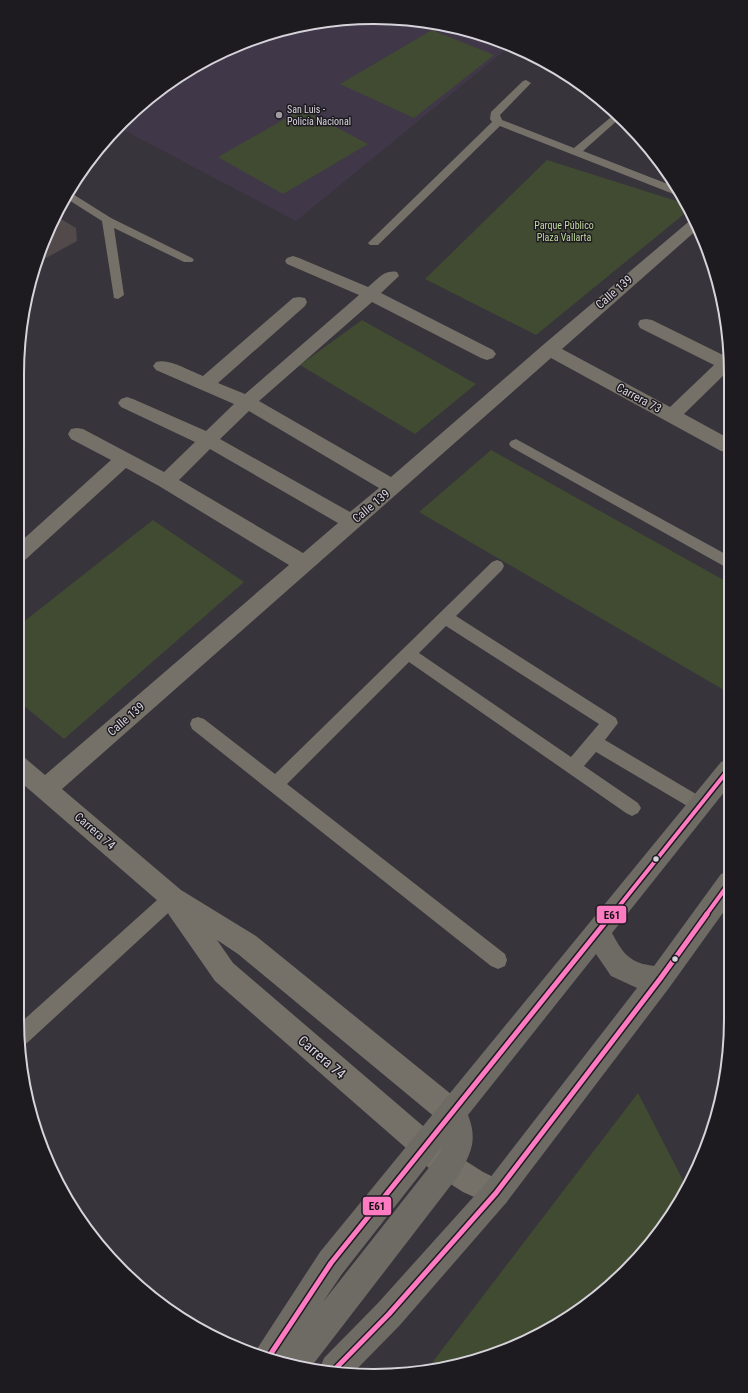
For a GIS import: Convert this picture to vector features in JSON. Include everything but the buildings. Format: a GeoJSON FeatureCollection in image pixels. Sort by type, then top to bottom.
{"type":"FeatureCollection","features":[{"type":"Feature","properties":{"kind":"main road"},"geometry":{"type":"LineString","coordinates":[[271,1353],[331,1263],[724,775]]}},
{"type":"Feature","properties":{"kind":"main road"},"geometry":{"type":"LineString","coordinates":[[337,1367],[389,1314],[496,1193],[660,979],[724,890]]}},
{"type":"Feature","properties":{"kind":"main road"},"geometry":{"type":"LineString","coordinates":[[598,931],[607,952],[619,968],[638,977],[660,979]]}},
{"type":"Feature","properties":{"kind":"main road"},"geometry":{"type":"LineString","coordinates":[[297,1360],[448,1166],[459,1142],[460,1130],[452,1113]]}},
{"type":"Feature","properties":{"kind":"street","name":"Calle 139"},"geometry":{"type":"LineString","coordinates":[[46,789],[691,226]]}},
{"type":"Feature","properties":{"kind":"street"},"geometry":{"type":"LineString","coordinates":[[293,261],[370,294],[487,354]]}},
{"type":"Feature","properties":{"kind":"street"},"geometry":{"type":"LineString","coordinates":[[166,480],[247,402],[391,276]]}},
{"type":"Feature","properties":{"kind":"street"},"geometry":{"type":"LineString","coordinates":[[205,384],[299,302]]}},
{"type":"Feature","properties":{"kind":"street"},"geometry":{"type":"LineString","coordinates":[[646,324],[723,361]]}},
{"type":"Feature","properties":{"kind":"street","name":"Carrera 73"},"geometry":{"type":"LineString","coordinates":[[549,349],[724,444]]}},
{"type":"Feature","properties":{"kind":"street"},"geometry":{"type":"LineString","coordinates":[[162,366],[247,402],[393,486]]}},
{"type":"Feature","properties":{"kind":"street"},"geometry":{"type":"LineString","coordinates":[[672,416],[724,366]]}},
{"type":"Feature","properties":{"kind":"street"},"geometry":{"type":"LineString","coordinates":[[126,403],[208,440],[352,522]]}},
{"type":"Feature","properties":{"kind":"street"},"geometry":{"type":"LineString","coordinates":[[77,434],[166,480],[304,564]]}},
{"type":"Feature","properties":{"kind":"street"},"geometry":{"type":"LineString","coordinates":[[24,550],[124,459]]}},
{"type":"Feature","properties":{"kind":"street","name":"Carrera 74"},"geometry":{"type":"LineString","coordinates":[[24,775],[46,789],[172,898],[247,945],[452,1113]]}},
{"type":"Feature","properties":{"kind":"street","name":"Carrera 74"},"geometry":{"type":"LineString","coordinates":[[172,898],[224,972],[448,1166],[473,1182],[496,1193]]}},
{"type":"Feature","properties":{"kind":"lane"},"geometry":{"type":"LineString","coordinates":[[526,83],[495,114],[495,119],[498,122],[671,189]]}},
{"type":"Feature","properties":{"kind":"lane"},"geometry":{"type":"LineString","coordinates":[[576,152],[613,119]]}},
{"type":"Feature","properties":{"kind":"lane"},"geometry":{"type":"LineString","coordinates":[[374,243],[498,122]]}},
{"type":"Feature","properties":{"kind":"lane"},"geometry":{"type":"LineString","coordinates":[[72,198],[107,220],[188,260]]}},
{"type":"Feature","properties":{"kind":"lane"},"geometry":{"type":"LineString","coordinates":[[107,220],[118,295]]}},
{"type":"Feature","properties":{"kind":"lane"},"geometry":{"type":"LineString","coordinates":[[516,444],[724,560]]}},
{"type":"Feature","properties":{"kind":"lane"},"geometry":{"type":"LineString","coordinates":[[275,785],[497,566]]}},
{"type":"Feature","properties":{"kind":"lane"},"geometry":{"type":"LineString","coordinates":[[445,617],[610,723],[573,767]]}},
{"type":"Feature","properties":{"kind":"lane"},"geometry":{"type":"LineString","coordinates":[[408,653],[632,808]]}},
{"type":"Feature","properties":{"kind":"lane"},"geometry":{"type":"LineString","coordinates":[[198,724],[498,960]]}},
{"type":"Feature","properties":{"kind":"lane"},"geometry":{"type":"LineString","coordinates":[[594,742],[700,805]]}},
{"type":"Feature","properties":{"kind":"lane"},"geometry":{"type":"LineString","coordinates":[[25,1032],[172,898]]}},
{"type":"Feature","properties":{"kind":"shaded area","name":"San Luis - Policía Nacional"},"geometry":{"type":"Polygon","coordinates":[[[374,24],[420,27],[465,36],[505,50],[296,221],[124,130],[161,96],[199,71],[219,60],[261,43],[306,31],[328,27],[374,24]]]}},
{"type":"Feature","properties":{"kind":"green space"},"geometry":{"type":"Polygon","coordinates":[[[432,30],[494,55],[414,118],[340,84],[432,30]]]}},
{"type":"Feature","properties":{"kind":"green space"},"geometry":{"type":"Polygon","coordinates":[[[302,109],[368,144],[283,194],[218,157],[302,109]]]}},
{"type":"Feature","properties":{"kind":"green space","name":"Parque Público Plaza Vallarta"},"geometry":{"type":"Polygon","coordinates":[[[547,160],[678,202],[685,213],[536,335],[425,279],[547,160]]]}},
{"type":"Feature","properties":{"kind":"green space"},"geometry":{"type":"Polygon","coordinates":[[[362,320],[476,384],[415,434],[300,365],[362,320]]]}},
{"type":"Feature","properties":{"kind":"green space"},"geometry":{"type":"Polygon","coordinates":[[[491,450],[724,580],[724,690],[419,512],[491,450]]]}},
{"type":"Feature","properties":{"kind":"green space"},"geometry":{"type":"Polygon","coordinates":[[[153,520],[244,582],[64,739],[24,706],[24,621],[153,520]]]}},
{"type":"Feature","properties":{"kind":"green space"},"geometry":{"type":"Polygon","coordinates":[[[638,1093],[684,1182],[652,1232],[637,1250],[605,1282],[587,1297],[549,1322],[529,1333],[487,1350],[465,1357],[431,1364],[638,1093]]]}},
{"type":"Feature","properties":{"kind":"transit line","name":"E61"},"geometry":{"type":"LineString","coordinates":[[271,1353],[331,1263],[724,775]]}},
{"type":"Feature","properties":{"kind":"transit line","name":"E61"},"geometry":{"type":"LineString","coordinates":[[337,1367],[389,1314],[496,1193],[660,979],[724,890]]}},
{"type":"Feature","properties":{"kind":"place","name":"San Luis - Policía Nacional"},"geometry":{"type":"Point","coordinates":[279,115]}}]}
